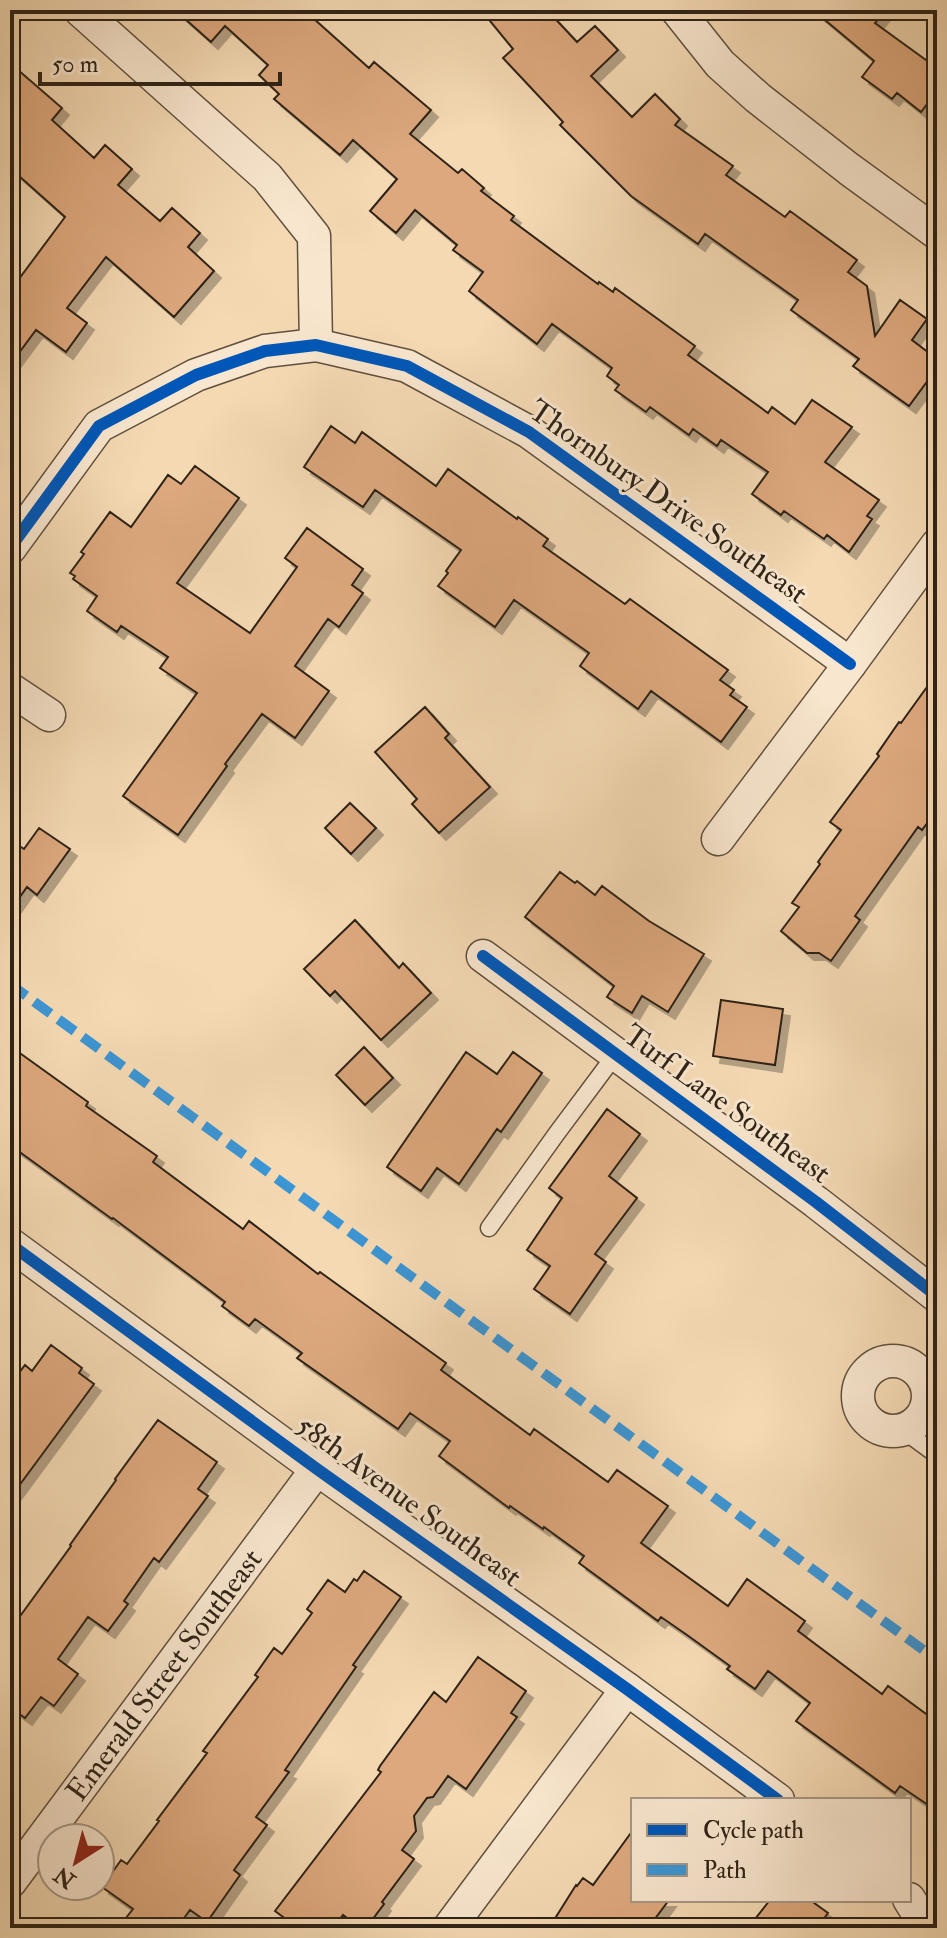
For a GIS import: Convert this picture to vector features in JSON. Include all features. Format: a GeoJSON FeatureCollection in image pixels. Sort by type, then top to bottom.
{"type":"FeatureCollection","features":[{"type":"Feature","properties":{"kind":"street"},"geometry":{"type":"LineString","coordinates":[[80,10],[267,177],[314,236],[316,345]]}},
{"type":"Feature","properties":{"kind":"street"},"geometry":{"type":"LineString","coordinates":[[677,10],[720,64],[758,98],[937,233]]}},
{"type":"Feature","properties":{"kind":"street","name":"Thornbury Drive Southeast"},"geometry":{"type":"LineString","coordinates":[[10,548],[99,426],[196,375],[265,351],[316,345],[407,366],[529,432],[850,664]]}},
{"type":"Feature","properties":{"kind":"street"},"geometry":{"type":"LineString","coordinates":[[718,839],[937,545]]}},
{"type":"Feature","properties":{"kind":"street"},"geometry":{"type":"LineString","coordinates":[[10,689],[49,715]]}},
{"type":"Feature","properties":{"kind":"street","name":"Turf Lane Southeast"},"geometry":{"type":"LineString","coordinates":[[483,956],[816,1202],[937,1296]]}},
{"type":"Feature","properties":{"kind":"street","name":"58th Avenue Southeast"},"geometry":{"type":"LineString","coordinates":[[10,1244],[775,1798]]}},
{"type":"Feature","properties":{"kind":"street"},"geometry":{"type":"LineString","coordinates":[[897,1361],[910,1365],[929,1364],[928,1399],[924,1413],[915,1423],[903,1430],[889,1431],[876,1427],[866,1418],[859,1406],[858,1392],[862,1379],[871,1368],[883,1362],[897,1361]]}},
{"type":"Feature","properties":{"kind":"street","name":"Emerald Street Southeast"},"geometry":{"type":"LineString","coordinates":[[10,1882],[317,1469]]}},
{"type":"Feature","properties":{"kind":"street"},"geometry":{"type":"LineString","coordinates":[[449,1928],[627,1689]]}},
{"type":"Feature","properties":{"kind":"lane"},"geometry":{"type":"LineString","coordinates":[[489,1228],[616,1054]]}},
{"type":"Feature","properties":{"kind":"lane"},"geometry":{"type":"LineString","coordinates":[[903,1430],[937,1455]]}},
{"type":"Feature","properties":{"kind":"building"},"geometry":{"type":"Polygon","coordinates":[[[175,10],[304,10],[369,68],[374,62],[431,110],[410,134],[458,173],[462,169],[484,188],[481,191],[514,216],[511,220],[598,284],[613,292],[615,288],[695,346],[688,355],[768,413],[772,407],[795,424],[812,400],[852,427],[825,462],[879,500],[867,516],[872,519],[849,552],[827,535],[824,539],[784,511],[781,515],[752,494],[768,472],[721,440],[717,446],[693,429],[689,435],[650,407],[646,412],[615,390],[619,385],[607,376],[612,368],[552,324],[537,344],[469,291],[483,272],[453,250],[457,245],[415,210],[396,233],[370,211],[397,179],[353,140],[340,155],[274,99],[279,94],[259,75],[268,65],[225,26],[211,42],[175,10]]]}},
{"type":"Feature","properties":{"kind":"building"},"geometry":{"type":"Polygon","coordinates":[[[481,10],[547,10],[577,42],[595,26],[618,50],[591,76],[632,117],[655,94],[680,119],[675,125],[733,166],[726,175],[785,217],[790,211],[857,260],[848,272],[867,286],[875,336],[900,300],[927,319],[912,340],[937,359],[937,368],[909,406],[853,366],[859,359],[791,310],[798,300],[705,234],[698,244],[631,196],[560,125],[563,122],[503,58],[513,49],[481,10]]]}},
{"type":"Feature","properties":{"kind":"building"},"geometry":{"type":"Polygon","coordinates":[[[813,10],[886,10],[875,23],[937,68],[937,91],[921,112],[897,93],[892,99],[862,77],[874,61],[813,10]]]}},
{"type":"Feature","properties":{"kind":"building"},"geometry":{"type":"Polygon","coordinates":[[[10,63],[62,108],[52,120],[94,158],[105,145],[132,169],[118,185],[160,221],[172,208],[200,233],[188,247],[214,271],[174,317],[106,257],[67,308],[87,323],[66,352],[36,330],[10,365],[10,291],[65,217],[10,168],[10,63]]]}},
{"type":"Feature","properties":{"kind":"building"},"geometry":{"type":"Polygon","coordinates":[[[331,426],[355,443],[362,432],[436,486],[448,469],[548,539],[543,546],[625,604],[630,599],[728,670],[720,680],[734,690],[730,695],[747,707],[721,742],[651,691],[638,709],[580,666],[589,653],[514,600],[495,627],[438,586],[461,550],[375,490],[363,507],[304,467],[331,426]]]}},
{"type":"Feature","properties":{"kind":"building"},"geometry":{"type":"Polygon","coordinates":[[[195,466],[239,498],[177,583],[250,633],[297,567],[285,558],[307,528],[363,569],[352,585],[363,593],[339,627],[328,619],[295,666],[329,691],[295,738],[262,714],[178,835],[123,796],[197,693],[160,668],[168,657],[121,626],[117,632],[87,611],[97,596],[73,579],[75,576],[70,573],[110,512],[131,527],[168,475],[181,484],[195,466]]]}},
{"type":"Feature","properties":{"kind":"building"},"geometry":{"type":"Polygon","coordinates":[[[937,673],[937,810],[922,830],[918,827],[855,916],[860,920],[831,961],[819,953],[807,953],[781,931],[799,907],[792,903],[841,830],[830,822],[937,673]]]}},
{"type":"Feature","properties":{"kind":"building"},"geometry":{"type":"Polygon","coordinates":[[[425,707],[449,734],[445,738],[490,787],[439,833],[412,804],[417,799],[375,752],[425,707]]]}},
{"type":"Feature","properties":{"kind":"building"},"geometry":{"type":"Polygon","coordinates":[[[350,803],[376,828],[351,854],[325,828],[350,803]]]}},
{"type":"Feature","properties":{"kind":"building"},"geometry":{"type":"Polygon","coordinates":[[[39,828],[70,849],[37,895],[27,887],[10,911],[10,840],[24,849],[39,828]]]}},
{"type":"Feature","properties":{"kind":"building"},"geometry":{"type":"Polygon","coordinates":[[[560,872],[595,895],[602,886],[649,921],[704,954],[668,1012],[642,996],[632,1013],[607,997],[614,986],[525,917],[560,872]]]}},
{"type":"Feature","properties":{"kind":"building"},"geometry":{"type":"Polygon","coordinates":[[[355,920],[399,968],[403,963],[431,993],[381,1040],[335,991],[330,996],[304,969],[355,920]]]}},
{"type":"Feature","properties":{"kind":"building"},"geometry":{"type":"Polygon","coordinates":[[[721,1000],[783,1009],[775,1065],[713,1056],[721,1000]]]}},
{"type":"Feature","properties":{"kind":"building"},"geometry":{"type":"Polygon","coordinates":[[[10,1046],[88,1102],[86,1106],[157,1156],[153,1162],[243,1229],[249,1221],[318,1274],[320,1272],[446,1363],[441,1370],[530,1435],[534,1429],[608,1482],[617,1470],[668,1506],[641,1543],[728,1606],[747,1579],[805,1621],[798,1631],[882,1694],[888,1686],[937,1722],[937,1811],[900,1786],[895,1793],[796,1721],[810,1703],[768,1671],[755,1689],[727,1669],[730,1666],[687,1635],[661,1617],[658,1621],[579,1563],[584,1556],[544,1527],[509,1508],[439,1456],[450,1441],[410,1413],[398,1429],[297,1358],[302,1353],[255,1319],[249,1326],[222,1306],[225,1302],[204,1286],[10,1145],[10,1046]]]}},
{"type":"Feature","properties":{"kind":"building"},"geometry":{"type":"Polygon","coordinates":[[[364,1047],[393,1078],[365,1105],[336,1075],[364,1047]]]}},
{"type":"Feature","properties":{"kind":"building"},"geometry":{"type":"Polygon","coordinates":[[[466,1052],[497,1074],[513,1052],[542,1073],[501,1132],[497,1129],[459,1184],[437,1168],[421,1191],[387,1167],[466,1052]]]}},
{"type":"Feature","properties":{"kind":"building"},"geometry":{"type":"Polygon","coordinates":[[[607,1109],[640,1134],[609,1176],[637,1198],[595,1254],[606,1262],[570,1314],[534,1289],[550,1266],[527,1250],[562,1198],[549,1188],[607,1109]]]}},
{"type":"Feature","properties":{"kind":"building"},"geometry":{"type":"Polygon","coordinates":[[[51,1345],[82,1368],[79,1373],[94,1384],[10,1498],[10,1385],[25,1365],[32,1371],[51,1345]]]}},
{"type":"Feature","properties":{"kind":"building"},"geometry":{"type":"Polygon","coordinates":[[[158,1420],[217,1462],[198,1489],[208,1496],[159,1562],[154,1558],[124,1601],[128,1604],[108,1631],[88,1617],[58,1659],[78,1674],[54,1706],[41,1697],[25,1718],[10,1707],[10,1630],[158,1420]]]}},
{"type":"Feature","properties":{"kind":"building"},"geometry":{"type":"Polygon","coordinates":[[[364,1571],[401,1597],[285,1770],[289,1772],[256,1817],[267,1825],[234,1870],[240,1875],[207,1922],[190,1910],[177,1928],[118,1928],[133,1909],[116,1897],[116,1867],[121,1860],[127,1864],[159,1821],[207,1753],[203,1751],[258,1677],[255,1675],[274,1648],[282,1654],[312,1613],[307,1609],[328,1580],[345,1592],[354,1579],[357,1581],[364,1571]]]}},
{"type":"Feature","properties":{"kind":"building"},"geometry":{"type":"Polygon","coordinates":[[[478,1657],[526,1691],[511,1713],[517,1717],[466,1789],[448,1776],[414,1816],[416,1831],[402,1850],[414,1859],[366,1928],[360,1928],[343,1915],[333,1928],[298,1928],[275,1911],[381,1772],[378,1770],[380,1766],[434,1692],[446,1702],[478,1657]]]}},
{"type":"Feature","properties":{"kind":"building"},"geometry":{"type":"Polygon","coordinates":[[[631,1833],[631,1902],[668,1902],[648,1928],[549,1928],[583,1878],[593,1885],[631,1833]]]}},
{"type":"Feature","properties":{"kind":"building"},"geometry":{"type":"Polygon","coordinates":[[[768,1902],[813,1902],[828,1913],[817,1928],[748,1928],[768,1902]]]}},
{"type":"Feature","properties":{"kind":"marked path"},"geometry":{"type":"LineString","coordinates":[[10,984],[937,1660]]}},
{"type":"Feature","properties":{"kind":"cycle path"},"geometry":{"type":"LineString","coordinates":[[10,548],[99,426],[196,375],[265,351],[316,345],[407,366],[529,432],[850,664]]}},
{"type":"Feature","properties":{"kind":"cycle path"},"geometry":{"type":"LineString","coordinates":[[483,956],[816,1202],[937,1296]]}},
{"type":"Feature","properties":{"kind":"cycle path"},"geometry":{"type":"LineString","coordinates":[[10,1244],[775,1798]]}}]}
